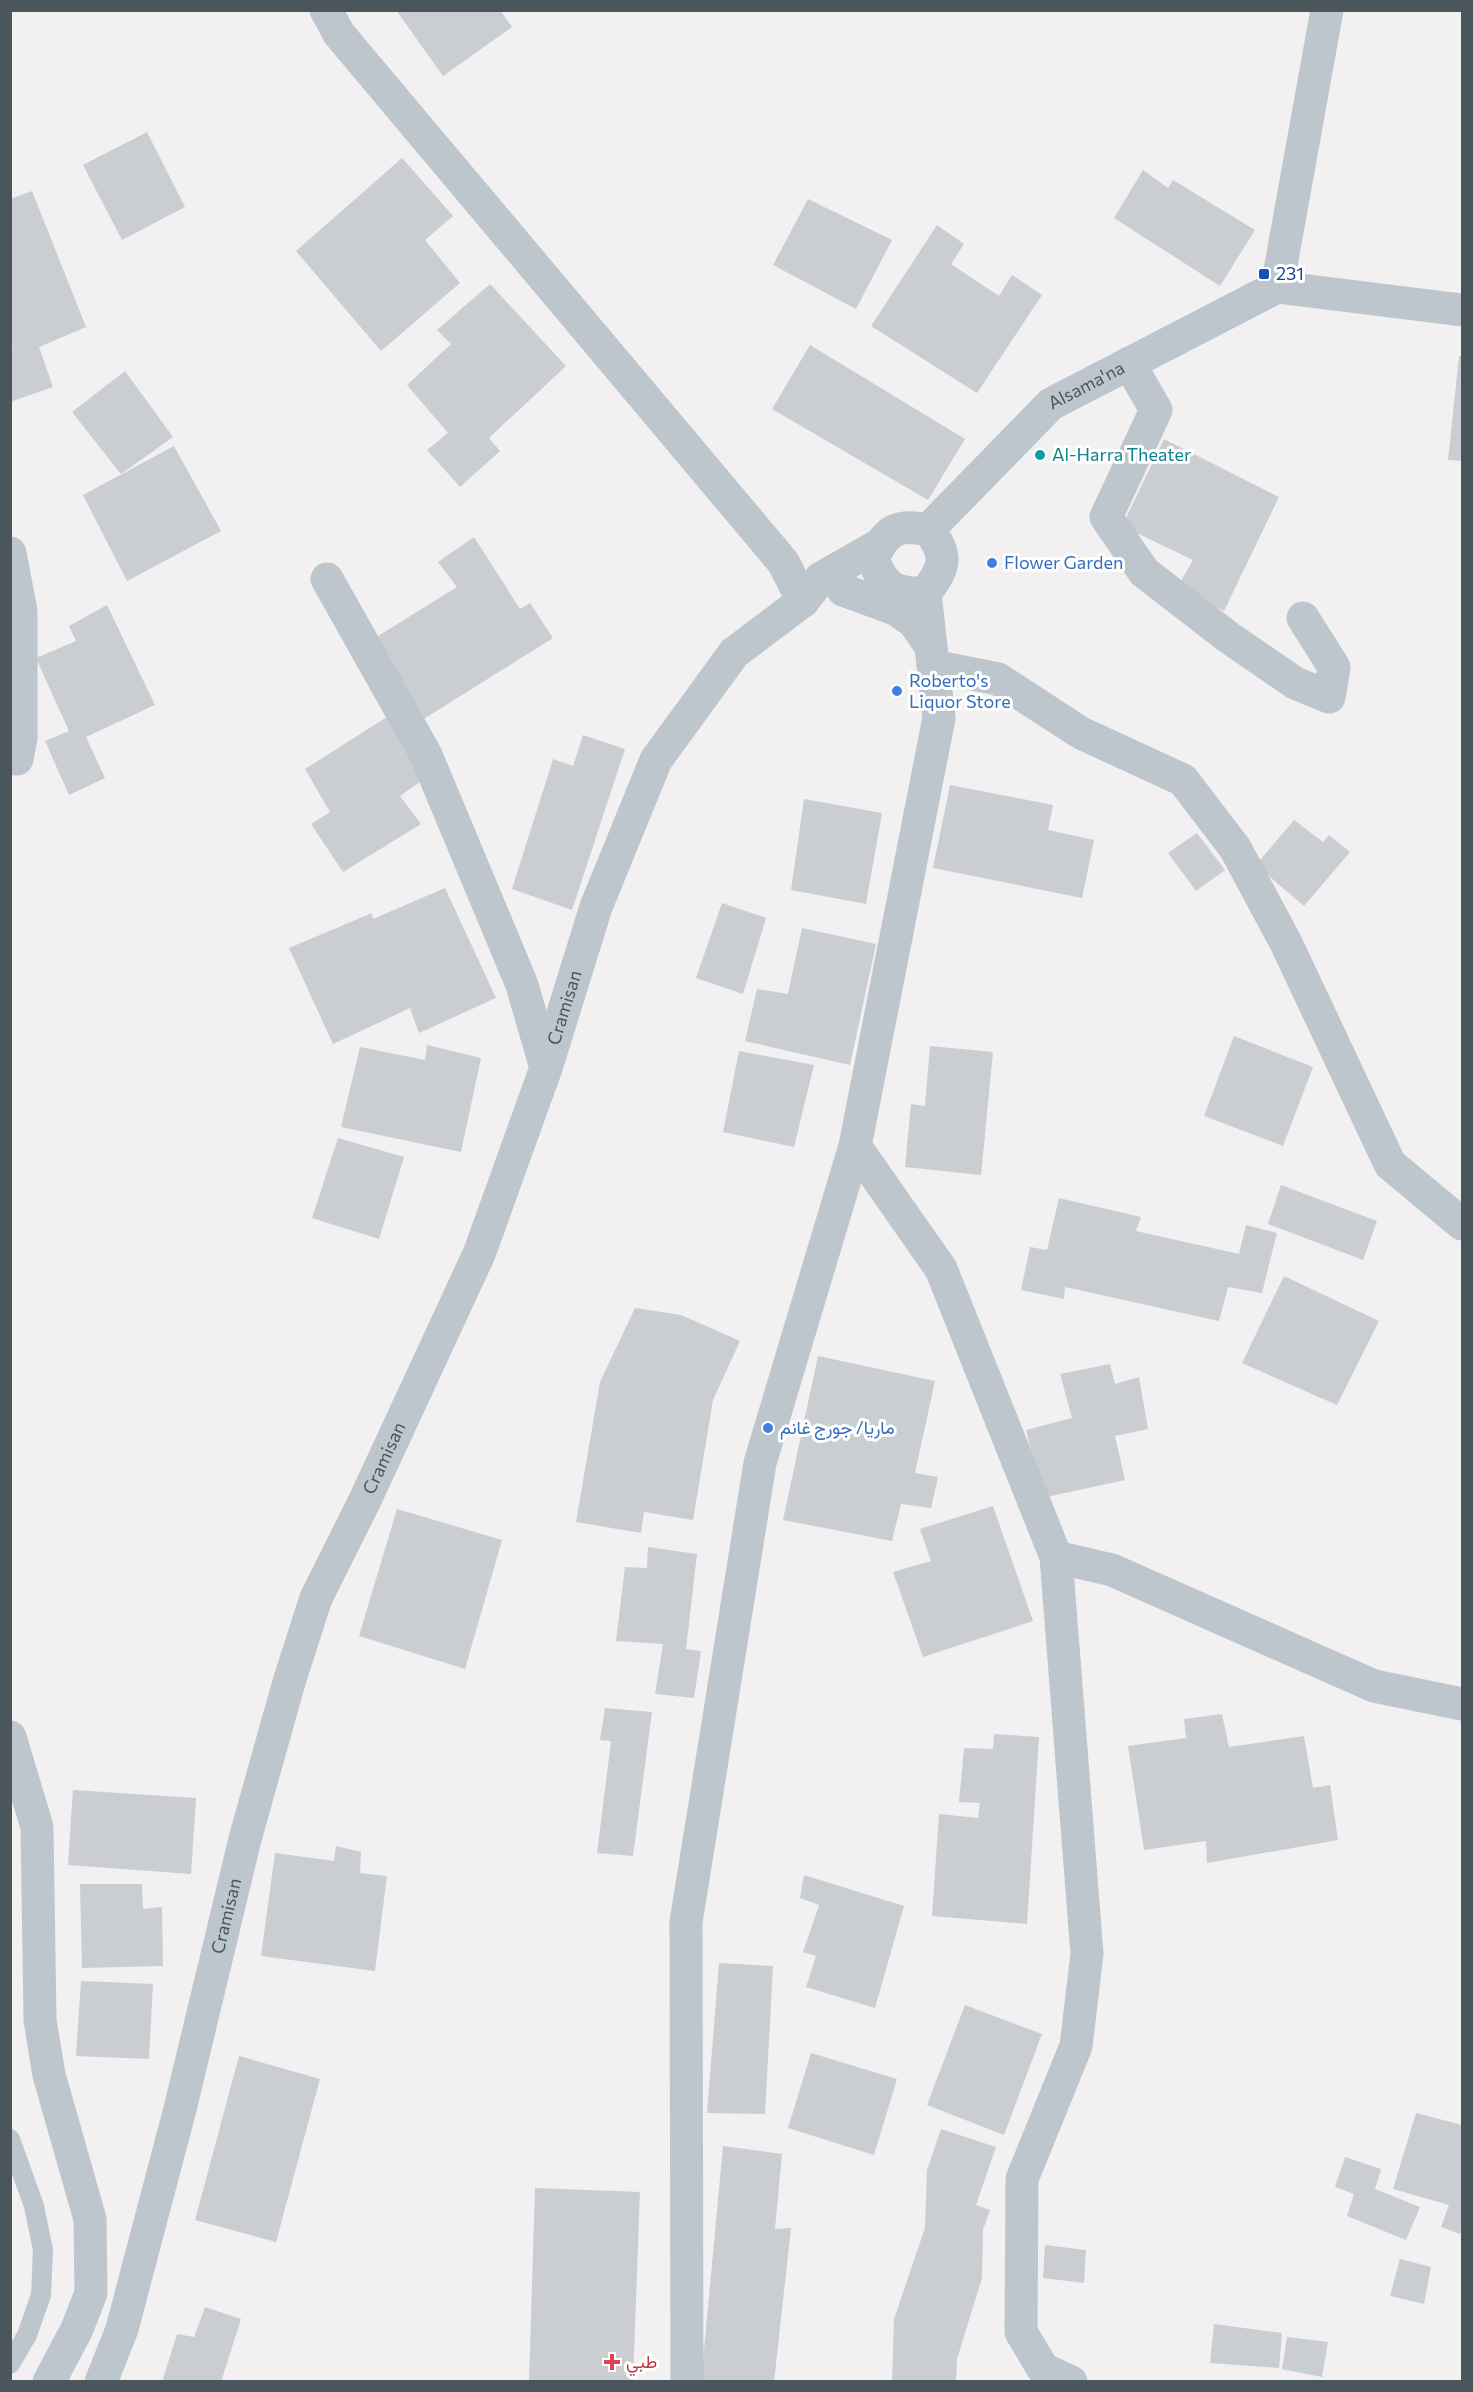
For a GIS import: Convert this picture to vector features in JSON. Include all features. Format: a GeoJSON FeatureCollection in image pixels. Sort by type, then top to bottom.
{"type":"FeatureCollection","features":[{"type":"Feature","properties":{"kind":"street"},"geometry":{"type":"LineString","coordinates":[[326,10],[339,34],[783,562],[803,601]]}},
{"type":"Feature","properties":{"kind":"street"},"geometry":{"type":"LineString","coordinates":[[1327,10],[1277,287],[1462,310]]}},
{"type":"Feature","properties":{"kind":"street","name":"Alsama'na"},"geometry":{"type":"LineString","coordinates":[[928,530],[1051,404],[1277,287]]}},
{"type":"Feature","properties":{"kind":"street"},"geometry":{"type":"LineString","coordinates":[[1130,363],[1156,410],[1106,517],[1144,572],[1228,637],[1295,683],[1329,697],[1334,667],[1303,618]]}},
{"type":"Feature","properties":{"kind":"street"},"geometry":{"type":"LineString","coordinates":[[687,2382],[686,1922],[760,1463],[855,1146],[939,718],[932,656],[910,592],[885,582],[873,558],[887,535],[898,528],[911,526],[928,530],[941,548],[943,561],[938,576],[910,592],[850,589],[803,601]]}},
{"type":"Feature","properties":{"kind":"street"},"geometry":{"type":"LineString","coordinates":[[803,601],[821,578],[879,545]]}},
{"type":"Feature","properties":{"kind":"street"},"geometry":{"type":"LineString","coordinates":[[10,553],[21,611],[21,738],[17,759],[10,750]]}},
{"type":"Feature","properties":{"kind":"street"},"geometry":{"type":"LineString","coordinates":[[327,579],[426,755],[522,985],[546,1068]]}},
{"type":"Feature","properties":{"kind":"street"},"geometry":{"type":"LineString","coordinates":[[843,590],[895,609],[914,622],[932,656],[999,679],[1082,733],[1183,780],[1235,848],[1286,943],[1390,1164],[1462,1224]]}},
{"type":"Feature","properties":{"kind":"street","name":"Cramisan"},"geometry":{"type":"LineString","coordinates":[[101,2382],[122,2329],[180,2109],[245,1839],[289,1682],[316,1598],[366,1500],[479,1254],[546,1068],[596,907],[656,760],[735,653],[803,601]]}},
{"type":"Feature","properties":{"kind":"street"},"geometry":{"type":"LineString","coordinates":[[855,1146],[941,1269],[1056,1557],[1087,1954],[1076,2046],[1022,2179],[1021,2332],[1042,2369],[1071,2382]]}},
{"type":"Feature","properties":{"kind":"street"},"geometry":{"type":"LineString","coordinates":[[1056,1557],[1112,1570],[1374,1686],[1462,1704]]}},
{"type":"Feature","properties":{"kind":"street"},"geometry":{"type":"LineString","coordinates":[[10,1737],[37,1827],[42,2031],[49,2075],[90,2219],[91,2293],[77,2329],[49,2382]]}},
{"type":"Feature","properties":{"kind":"lane"},"geometry":{"type":"LineString","coordinates":[[10,2139],[34,2206],[43,2250],[41,2295],[27,2335],[10,2364]]}},
{"type":"Feature","properties":{"kind":"building"},"geometry":{"type":"Polygon","coordinates":[[[396,10],[500,10],[512,27],[443,76],[396,10]]]}},
{"type":"Feature","properties":{"kind":"building"},"geometry":{"type":"Polygon","coordinates":[[[147,132],[185,207],[122,240],[83,165],[147,132]]]}},
{"type":"Feature","properties":{"kind":"building"},"geometry":{"type":"Polygon","coordinates":[[[402,158],[453,216],[425,240],[460,283],[381,351],[296,251],[402,158]]]}},
{"type":"Feature","properties":{"kind":"building"},"geometry":{"type":"Polygon","coordinates":[[[1143,170],[1168,188],[1173,180],[1255,230],[1220,286],[1114,218],[1143,170]]]}},
{"type":"Feature","properties":{"kind":"building"},"geometry":{"type":"Polygon","coordinates":[[[32,191],[86,327],[39,347],[53,387],[10,402],[10,352],[13,351],[10,345],[10,199],[32,191]]]}},
{"type":"Feature","properties":{"kind":"building"},"geometry":{"type":"Polygon","coordinates":[[[808,199],[892,240],[856,309],[773,265],[808,199]]]}},
{"type":"Feature","properties":{"kind":"building"},"geometry":{"type":"Polygon","coordinates":[[[937,225],[964,244],[951,264],[999,296],[1012,275],[1042,295],[977,393],[871,326],[937,225]]]}},
{"type":"Feature","properties":{"kind":"building"},"geometry":{"type":"Polygon","coordinates":[[[490,284],[566,366],[489,438],[500,451],[460,487],[427,450],[448,433],[407,385],[451,344],[437,330],[490,284]]]}},
{"type":"Feature","properties":{"kind":"building"},"geometry":{"type":"Polygon","coordinates":[[[810,345],[965,439],[928,500],[772,409],[810,345]]]}},
{"type":"Feature","properties":{"kind":"building"},"geometry":{"type":"Polygon","coordinates":[[[1459,356],[1462,356],[1462,461],[1448,460],[1459,356]]]}},
{"type":"Feature","properties":{"kind":"building"},"geometry":{"type":"Polygon","coordinates":[[[125,371],[173,437],[121,474],[72,412],[125,371]]]}},
{"type":"Feature","properties":{"kind":"building"},"geometry":{"type":"Polygon","coordinates":[[[1164,439],[1279,497],[1224,611],[1177,588],[1193,560],[1122,526],[1164,439]]]}},
{"type":"Feature","properties":{"kind":"building"},"geometry":{"type":"Polygon","coordinates":[[[174,446],[221,531],[127,581],[83,495],[174,446]]]}},
{"type":"Feature","properties":{"kind":"building"},"geometry":{"type":"Polygon","coordinates":[[[474,537],[520,609],[530,603],[553,638],[419,722],[370,641],[457,587],[438,562],[474,537]]]}},
{"type":"Feature","properties":{"kind":"building"},"geometry":{"type":"Polygon","coordinates":[[[107,605],[155,705],[86,737],[105,778],[69,795],[45,741],[69,731],[36,658],[76,641],[69,626],[107,605]]]}},
{"type":"Feature","properties":{"kind":"building"},"geometry":{"type":"Polygon","coordinates":[[[387,717],[424,779],[400,796],[421,824],[343,872],[311,824],[330,812],[305,769],[387,717]]]}},
{"type":"Feature","properties":{"kind":"building"},"geometry":{"type":"Polygon","coordinates":[[[583,735],[625,749],[572,910],[512,889],[553,759],[573,766],[583,735]]]}},
{"type":"Feature","properties":{"kind":"building"},"geometry":{"type":"Polygon","coordinates":[[[950,785],[1053,805],[1048,830],[1094,840],[1082,898],[933,868],[950,785]]]}},
{"type":"Feature","properties":{"kind":"building"},"geometry":{"type":"Polygon","coordinates":[[[804,799],[882,813],[866,904],[791,890],[804,799]]]}},
{"type":"Feature","properties":{"kind":"building"},"geometry":{"type":"Polygon","coordinates":[[[1294,820],[1323,842],[1329,835],[1350,852],[1304,906],[1256,865],[1294,820]]]}},
{"type":"Feature","properties":{"kind":"building"},"geometry":{"type":"Polygon","coordinates":[[[1197,833],[1225,870],[1196,891],[1168,853],[1197,833]]]}},
{"type":"Feature","properties":{"kind":"building"},"geometry":{"type":"Polygon","coordinates":[[[445,888],[496,998],[419,1033],[410,1008],[333,1044],[289,948],[372,913],[373,919],[445,888]]]}},
{"type":"Feature","properties":{"kind":"building"},"geometry":{"type":"Polygon","coordinates":[[[722,903],[766,918],[743,994],[696,978],[722,903]]]}},
{"type":"Feature","properties":{"kind":"building"},"geometry":{"type":"Polygon","coordinates":[[[802,928],[876,944],[850,1065],[745,1041],[757,989],[788,994],[802,928]]]}},
{"type":"Feature","properties":{"kind":"building"},"geometry":{"type":"Polygon","coordinates":[[[1234,1036],[1313,1067],[1283,1146],[1204,1116],[1234,1036]]]}},
{"type":"Feature","properties":{"kind":"building"},"geometry":{"type":"Polygon","coordinates":[[[427,1045],[481,1058],[461,1152],[341,1127],[360,1047],[425,1060],[427,1045]]]}},
{"type":"Feature","properties":{"kind":"building"},"geometry":{"type":"Polygon","coordinates":[[[930,1046],[993,1052],[981,1175],[905,1167],[911,1104],[925,1106],[930,1046]]]}},
{"type":"Feature","properties":{"kind":"building"},"geometry":{"type":"Polygon","coordinates":[[[739,1051],[814,1065],[794,1147],[723,1132],[739,1051]]]}},
{"type":"Feature","properties":{"kind":"building"},"geometry":{"type":"Polygon","coordinates":[[[338,1138],[404,1157],[379,1239],[312,1218],[338,1138]]]}},
{"type":"Feature","properties":{"kind":"building"},"geometry":{"type":"Polygon","coordinates":[[[1281,1185],[1377,1221],[1363,1260],[1268,1224],[1281,1185]]]}},
{"type":"Feature","properties":{"kind":"building"},"geometry":{"type":"Polygon","coordinates":[[[1059,1198],[1141,1217],[1136,1231],[1239,1254],[1246,1225],[1277,1233],[1262,1293],[1228,1287],[1219,1321],[1065,1287],[1064,1299],[1021,1290],[1030,1247],[1047,1250],[1059,1198]]]}},
{"type":"Feature","properties":{"kind":"building"},"geometry":{"type":"Polygon","coordinates":[[[1284,1276],[1379,1321],[1337,1405],[1242,1363],[1284,1276]]]}},
{"type":"Feature","properties":{"kind":"building"},"geometry":{"type":"Polygon","coordinates":[[[635,1308],[681,1315],[740,1341],[713,1400],[693,1520],[644,1512],[641,1533],[576,1522],[600,1382],[635,1308]]]}},
{"type":"Feature","properties":{"kind":"building"},"geometry":{"type":"Polygon","coordinates":[[[818,1356],[935,1381],[915,1473],[938,1477],[931,1508],[901,1504],[892,1541],[783,1520],[818,1356]]]}},
{"type":"Feature","properties":{"kind":"building"},"geometry":{"type":"Polygon","coordinates":[[[1110,1364],[1115,1384],[1139,1377],[1148,1429],[1115,1436],[1125,1480],[1042,1498],[1026,1430],[1072,1418],[1060,1374],[1110,1364]]]}},
{"type":"Feature","properties":{"kind":"building"},"geometry":{"type":"Polygon","coordinates":[[[993,1506],[1033,1621],[923,1657],[893,1572],[931,1561],[920,1529],[993,1506]]]}},
{"type":"Feature","properties":{"kind":"building"},"geometry":{"type":"Polygon","coordinates":[[[397,1509],[502,1540],[465,1669],[359,1636],[397,1509]]]}},
{"type":"Feature","properties":{"kind":"building"},"geometry":{"type":"Polygon","coordinates":[[[648,1547],[697,1554],[686,1649],[701,1651],[694,1698],[655,1694],[663,1644],[616,1641],[625,1567],[647,1568],[648,1547]]]}},
{"type":"Feature","properties":{"kind":"building"},"geometry":{"type":"Polygon","coordinates":[[[605,1708],[652,1712],[633,1856],[597,1853],[611,1741],[600,1740],[605,1708]]]}},
{"type":"Feature","properties":{"kind":"building"},"geometry":{"type":"Polygon","coordinates":[[[1222,1714],[1229,1747],[1304,1736],[1313,1788],[1330,1785],[1338,1840],[1207,1863],[1206,1841],[1144,1850],[1128,1746],[1186,1738],[1184,1719],[1222,1714]]]}},
{"type":"Feature","properties":{"kind":"building"},"geometry":{"type":"Polygon","coordinates":[[[994,1734],[1039,1737],[1027,1924],[932,1916],[939,1814],[978,1818],[980,1803],[959,1802],[964,1748],[993,1749],[994,1734]]]}},
{"type":"Feature","properties":{"kind":"building"},"geometry":{"type":"Polygon","coordinates":[[[73,1790],[196,1798],[191,1874],[68,1865],[73,1790]]]}},
{"type":"Feature","properties":{"kind":"building"},"geometry":{"type":"Polygon","coordinates":[[[336,1846],[361,1852],[360,1873],[387,1876],[375,1971],[261,1956],[275,1853],[334,1861],[336,1846]]]}},
{"type":"Feature","properties":{"kind":"building"},"geometry":{"type":"Polygon","coordinates":[[[804,1875],[904,1906],[875,2008],[806,1987],[816,1956],[803,1952],[819,1905],[800,1898],[804,1875]]]}},
{"type":"Feature","properties":{"kind":"building"},"geometry":{"type":"Polygon","coordinates":[[[80,1884],[142,1884],[143,1909],[162,1907],[163,1966],[82,1968],[80,1884]]]}},
{"type":"Feature","properties":{"kind":"building"},"geometry":{"type":"Polygon","coordinates":[[[719,1963],[773,1966],[765,2114],[707,2113],[719,1963]]]}},
{"type":"Feature","properties":{"kind":"building"},"geometry":{"type":"Polygon","coordinates":[[[81,1981],[153,1984],[149,2059],[76,2056],[81,1981]]]}},
{"type":"Feature","properties":{"kind":"building"},"geometry":{"type":"Polygon","coordinates":[[[965,2005],[1042,2034],[1004,2135],[927,2105],[965,2005]]]}},
{"type":"Feature","properties":{"kind":"building"},"geometry":{"type":"Polygon","coordinates":[[[811,2053],[897,2079],[874,2155],[788,2128],[811,2053]]]}},
{"type":"Feature","properties":{"kind":"building"},"geometry":{"type":"Polygon","coordinates":[[[239,2056],[320,2079],[276,2242],[195,2220],[239,2056]]]}},
{"type":"Feature","properties":{"kind":"building"},"geometry":{"type":"Polygon","coordinates":[[[1416,2113],[1462,2125],[1462,2226],[1460,2234],[1441,2227],[1449,2205],[1393,2189],[1416,2113]]]}},
{"type":"Feature","properties":{"kind":"building"},"geometry":{"type":"Polygon","coordinates":[[[941,2129],[996,2147],[976,2205],[990,2210],[983,2230],[982,2278],[957,2359],[956,2382],[892,2382],[894,2319],[925,2228],[927,2170],[941,2129]]]}},
{"type":"Feature","properties":{"kind":"building"},"geometry":{"type":"Polygon","coordinates":[[[723,2146],[782,2154],[775,2229],[791,2228],[774,2382],[701,2382],[723,2146]]]}},
{"type":"Feature","properties":{"kind":"building"},"geometry":{"type":"Polygon","coordinates":[[[1345,2157],[1381,2169],[1375,2189],[1420,2207],[1406,2240],[1347,2216],[1354,2194],[1335,2187],[1345,2157]]]}},
{"type":"Feature","properties":{"kind":"building"},"geometry":{"type":"Polygon","coordinates":[[[535,2188],[640,2192],[633,2382],[529,2382],[535,2188]]]}},
{"type":"Feature","properties":{"kind":"building"},"geometry":{"type":"Polygon","coordinates":[[[1045,2245],[1086,2250],[1084,2283],[1043,2278],[1045,2245]]]}},
{"type":"Feature","properties":{"kind":"building"},"geometry":{"type":"Polygon","coordinates":[[[1400,2259],[1431,2267],[1424,2304],[1390,2296],[1400,2259]]]}},
{"type":"Feature","properties":{"kind":"building"},"geometry":{"type":"Polygon","coordinates":[[[205,2307],[241,2319],[221,2382],[162,2382],[177,2334],[194,2337],[205,2307]]]}},
{"type":"Feature","properties":{"kind":"building"},"geometry":{"type":"Polygon","coordinates":[[[1214,2324],[1282,2333],[1279,2368],[1210,2363],[1214,2324]]]}},
{"type":"Feature","properties":{"kind":"building"},"geometry":{"type":"Polygon","coordinates":[[[1287,2337],[1328,2342],[1322,2377],[1282,2369],[1287,2337]]]}},
{"type":"Feature","properties":{"kind":"place","name":"231"},"geometry":{"type":"Point","coordinates":[1264,274]}},
{"type":"Feature","properties":{"kind":"place","name":"Al-Harra Theater"},"geometry":{"type":"Point","coordinates":[1040,455]}},
{"type":"Feature","properties":{"kind":"place","name":"Flower Garden"},"geometry":{"type":"Point","coordinates":[992,563]}},
{"type":"Feature","properties":{"kind":"place","name":"Roberto's Liquor Store"},"geometry":{"type":"Point","coordinates":[897,691]}},
{"type":"Feature","properties":{"kind":"place","name":"ماريا/ جورج غانم"},"geometry":{"type":"Point","coordinates":[768,1428]}},
{"type":"Feature","properties":{"kind":"place","name":"طبي"},"geometry":{"type":"Point","coordinates":[612,2362]}}]}
